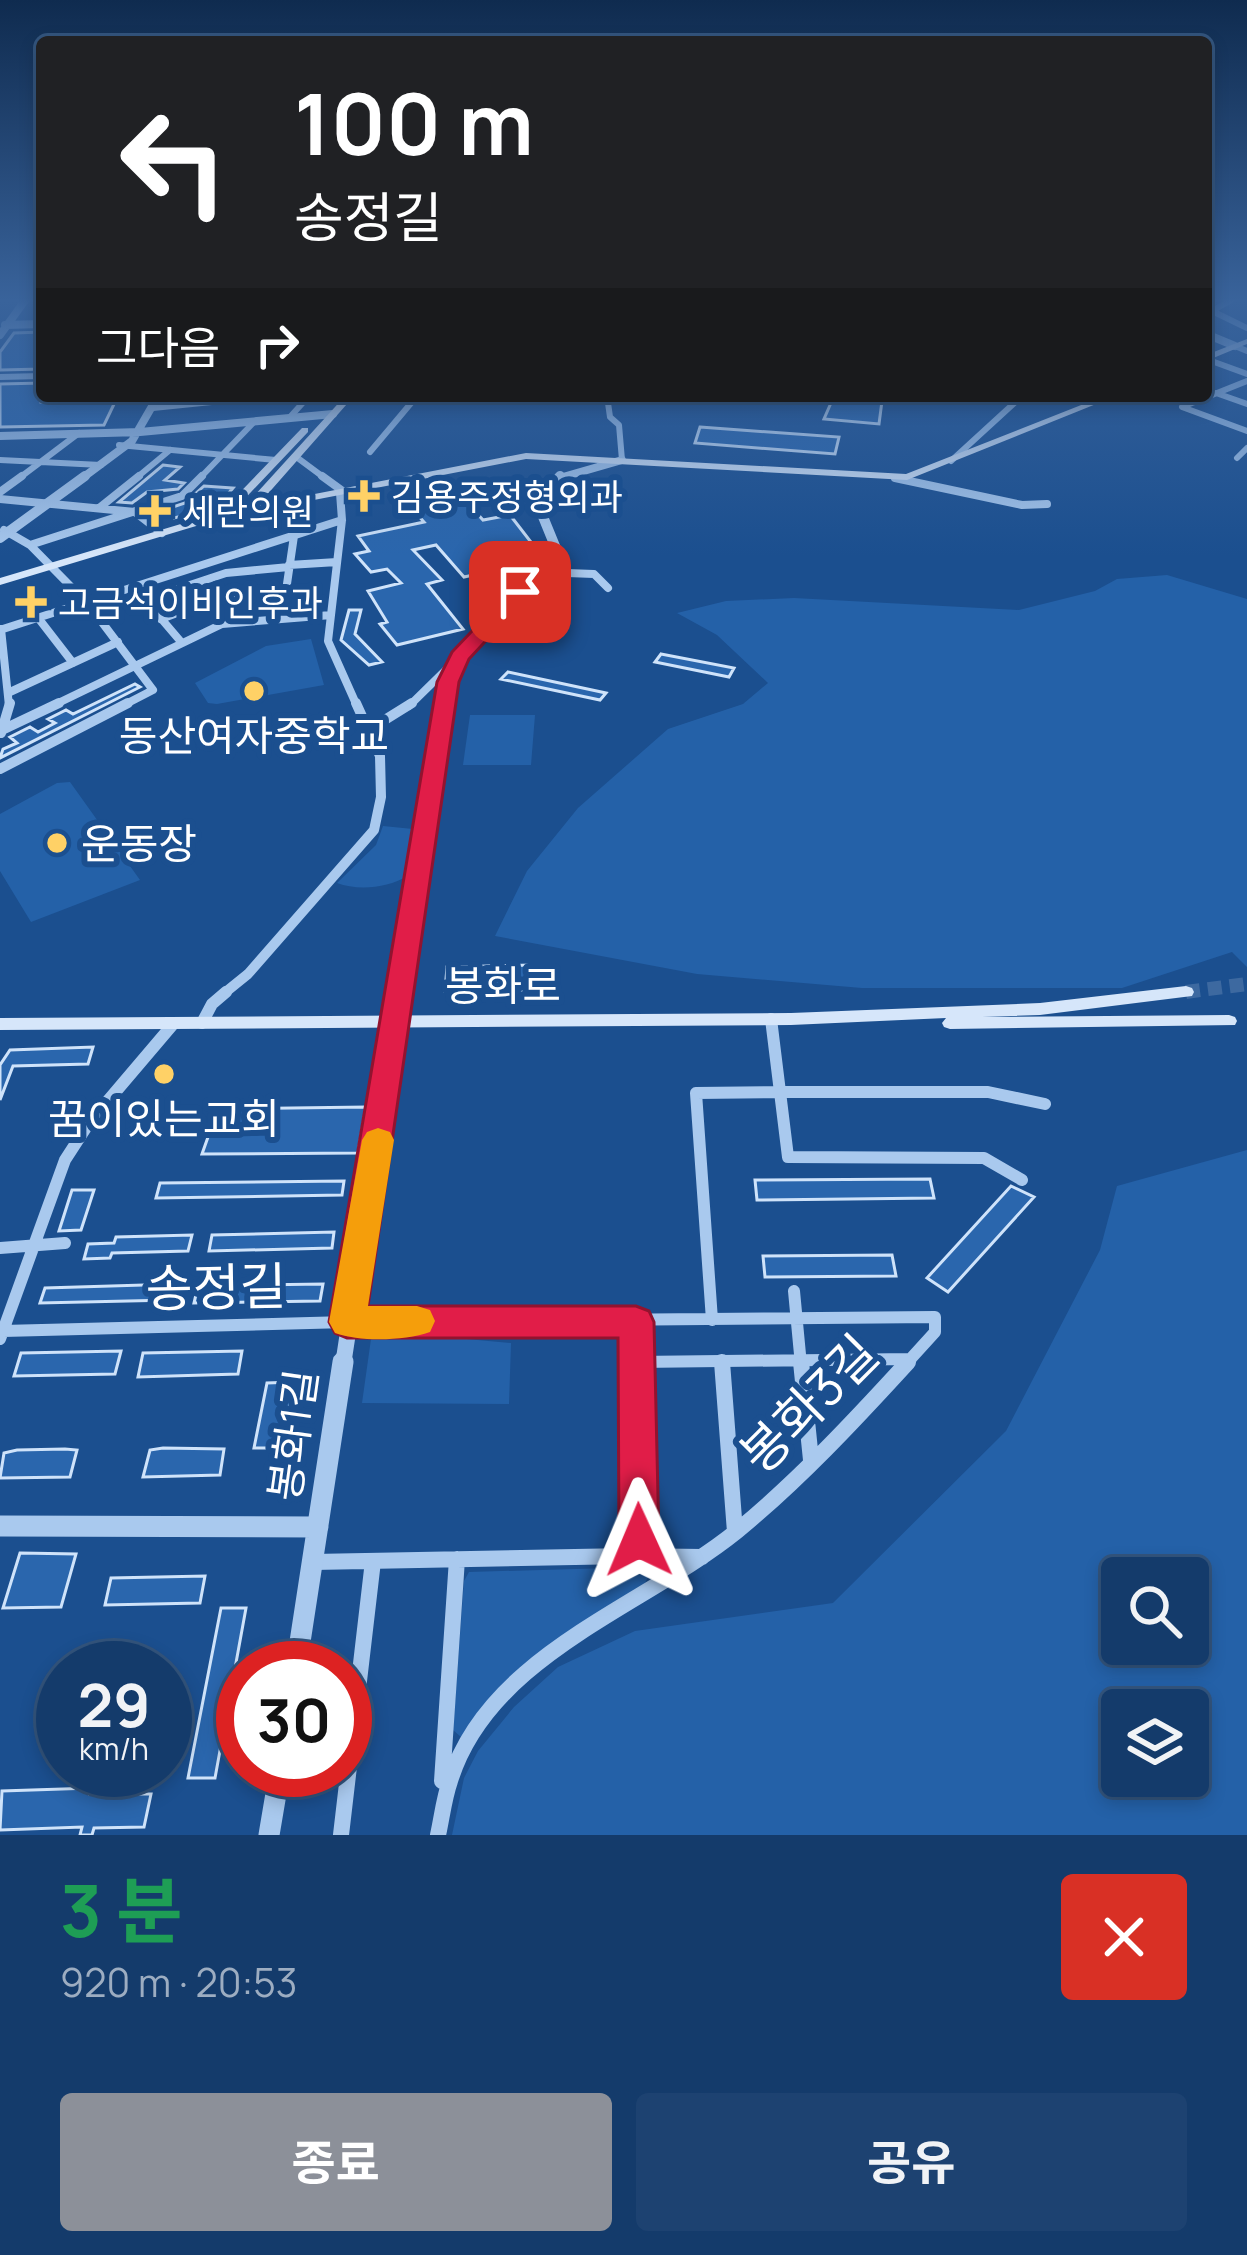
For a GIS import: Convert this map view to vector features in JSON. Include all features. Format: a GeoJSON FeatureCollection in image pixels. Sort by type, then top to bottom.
{"type":"FeatureCollection","features":[{"type":"Feature","properties":{"kind":"main road"},"geometry":{"type":"LineString","coordinates":[[0,585],[246,510],[295,456],[334,402]]}},
{"type":"Feature","properties":{"kind":"main road"},"geometry":{"type":"LineString","coordinates":[[224,514],[342,402]]}},
{"type":"Feature","properties":{"kind":"main road"},"geometry":{"type":"LineString","coordinates":[[56,570],[224,514],[513,458],[571,456],[895,478],[1097,402]]}},
{"type":"Feature","properties":{"kind":"main road"},"geometry":{"type":"LineString","coordinates":[[259,498],[262,505],[272,505]]}},
{"type":"Feature","properties":{"kind":"main road","name":"봉화로"},"geometry":{"type":"LineString","coordinates":[[791,1019],[1040,1010],[1186,992]]}},
{"type":"Feature","properties":{"kind":"main road","name":"봉화로"},"geometry":{"type":"LineString","coordinates":[[0,1024],[771,1019],[1052,1025],[1229,1022]]}},
{"type":"Feature","properties":{"kind":"street"},"geometry":{"type":"LineString","coordinates":[[1212,392],[1247,404]]}},
{"type":"Feature","properties":{"kind":"street"},"geometry":{"type":"LineString","coordinates":[[0,770],[153,690],[89,604],[30,545],[4,533],[128,441],[155,402]]}},
{"type":"Feature","properties":{"kind":"street"},"geometry":{"type":"LineString","coordinates":[[153,407],[191,402]]}},
{"type":"Feature","properties":{"kind":"street"},"geometry":{"type":"LineString","coordinates":[[290,417],[304,402]]}},
{"type":"Feature","properties":{"kind":"street"},"geometry":{"type":"LineString","coordinates":[[370,452],[412,402]]}},
{"type":"Feature","properties":{"kind":"street"},"geometry":{"type":"LineString","coordinates":[[540,572],[557,550],[538,496],[554,479],[622,460],[619,425],[610,417],[608,402]]}},
{"type":"Feature","properties":{"kind":"street"},"geometry":{"type":"LineString","coordinates":[[950,461],[953,453],[1015,404],[1012,402]]}},
{"type":"Feature","properties":{"kind":"street"},"geometry":{"type":"LineString","coordinates":[[1191,402],[1182,407],[1247,431]]}},
{"type":"Feature","properties":{"kind":"street"},"geometry":{"type":"LineString","coordinates":[[110,433],[128,441],[159,430],[327,414]]}},
{"type":"Feature","properties":{"kind":"street"},"geometry":{"type":"LineString","coordinates":[[30,545],[182,496],[255,421]]}},
{"type":"Feature","properties":{"kind":"street"},"geometry":{"type":"LineString","coordinates":[[0,436],[110,433],[170,450],[276,460]]}},
{"type":"Feature","properties":{"kind":"street"},"geometry":{"type":"LineString","coordinates":[[0,495],[79,434]]}},
{"type":"Feature","properties":{"kind":"street"},"geometry":{"type":"LineString","coordinates":[[1237,458],[1247,448]]}},
{"type":"Feature","properties":{"kind":"street"},"geometry":{"type":"LineString","coordinates":[[99,508],[170,450]]}},
{"type":"Feature","properties":{"kind":"street"},"geometry":{"type":"LineString","coordinates":[[202,1023],[212,1004],[248,974],[370,838],[382,781],[380,756],[328,641],[342,492],[295,456]]}},
{"type":"Feature","properties":{"kind":"street"},"geometry":{"type":"LineString","coordinates":[[571,456],[584,464],[578,470]]}},
{"type":"Feature","properties":{"kind":"street"},"geometry":{"type":"LineString","coordinates":[[0,460],[98,465]]}},
{"type":"Feature","properties":{"kind":"street"},"geometry":{"type":"LineString","coordinates":[[895,478],[1022,505],[1047,504]]}},
{"type":"Feature","properties":{"kind":"street"},"geometry":{"type":"LineString","coordinates":[[0,495],[135,512],[162,533]]}},
{"type":"Feature","properties":{"kind":"street"},"geometry":{"type":"LineString","coordinates":[[1,733],[10,692],[1,630],[342,520]]}},
{"type":"Feature","properties":{"kind":"street"},"geometry":{"type":"LineString","coordinates":[[282,618],[294,536]]}},
{"type":"Feature","properties":{"kind":"street"},"geometry":{"type":"LineString","coordinates":[[145,600],[226,573],[337,562]]}},
{"type":"Feature","properties":{"kind":"street"},"geometry":{"type":"LineString","coordinates":[[540,572],[595,574],[608,587]]}},
{"type":"Feature","properties":{"kind":"street","name":"봉화1길"},"geometry":{"type":"LineString","coordinates":[[300,1641],[448,682],[459,657],[540,572]]}},
{"type":"Feature","properties":{"kind":"street"},"geometry":{"type":"LineString","coordinates":[[136,589],[182,643]]}},
{"type":"Feature","properties":{"kind":"street"},"geometry":{"type":"LineString","coordinates":[[161,619],[212,600],[285,594]]}},
{"type":"Feature","properties":{"kind":"street"},"geometry":{"type":"LineString","coordinates":[[1,733],[222,624],[331,615]]}},
{"type":"Feature","properties":{"kind":"street"},"geometry":{"type":"LineString","coordinates":[[39,619],[73,663]]}},
{"type":"Feature","properties":{"kind":"street"},"geometry":{"type":"LineString","coordinates":[[10,692],[118,642]]}},
{"type":"Feature","properties":{"kind":"street"},"geometry":{"type":"LineString","coordinates":[[367,731],[399,715],[459,657]]}},
{"type":"Feature","properties":{"kind":"street"},"geometry":{"type":"LineString","coordinates":[[771,1019],[788,1157],[972,1157],[992,1161],[1022,1180]]}},
{"type":"Feature","properties":{"kind":"street"},"geometry":{"type":"LineString","coordinates":[[2,1335],[64,1160],[112,1094],[174,1023]]}},
{"type":"Feature","properties":{"kind":"street"},"geometry":{"type":"LineString","coordinates":[[712,1320],[696,1093],[988,1092],[1045,1104]]}},
{"type":"Feature","properties":{"kind":"street"},"geometry":{"type":"LineString","coordinates":[[0,1248],[65,1243]]}},
{"type":"Feature","properties":{"kind":"street"},"geometry":{"type":"LineString","coordinates":[[794,1291],[811,1460]]}},
{"type":"Feature","properties":{"kind":"street","name":"송정길"},"geometry":{"type":"LineString","coordinates":[[2,1335],[347,1322],[934,1317]]}},
{"type":"Feature","properties":{"kind":"street","name":"봉화3길"},"geometry":{"type":"LineString","coordinates":[[437,1835],[440,1809],[461,1746],[505,1694],[558,1648],[704,1557],[735,1532],[935,1332],[934,1317]]}},
{"type":"Feature","properties":{"kind":"street"},"geometry":{"type":"LineString","coordinates":[[628,1556],[639,1540],[636,1322]]}},
{"type":"Feature","properties":{"kind":"street"},"geometry":{"type":"LineString","coordinates":[[637,1363],[910,1359]]}},
{"type":"Feature","properties":{"kind":"street"},"geometry":{"type":"LineString","coordinates":[[722,1361],[735,1532]]}},
{"type":"Feature","properties":{"kind":"street"},"geometry":{"type":"LineString","coordinates":[[0,1526],[318,1527]]}},
{"type":"Feature","properties":{"kind":"street"},"geometry":{"type":"LineString","coordinates":[[313,1562],[704,1557]]}},
{"type":"Feature","properties":{"kind":"street"},"geometry":{"type":"LineString","coordinates":[[440,1809],[457,1559]]}},
{"type":"Feature","properties":{"kind":"street"},"geometry":{"type":"LineString","coordinates":[[341,1835],[374,1561]]}},
{"type":"Feature","properties":{"kind":"street"},"geometry":{"type":"LineString","coordinates":[[269,1835],[275,1797]]}},
{"type":"Feature","properties":{"kind":"shaded area"},"geometry":{"type":"Polygon","coordinates":[[[1167,575],[1247,599],[1247,967],[1232,952],[1122,988],[862,988],[697,974],[495,936],[527,871],[578,808],[668,729],[743,704],[768,683],[717,635],[677,613],[726,601],[794,598],[1019,610],[1095,591],[1117,579],[1167,575]]]}},
{"type":"Feature","properties":{"kind":"shaded area","name":"운동장"},"geometry":{"type":"Polygon","coordinates":[[[311,639],[324,685],[217,704],[208,703],[195,683],[266,646],[311,639]]]}},
{"type":"Feature","properties":{"kind":"shaded area"},"geometry":{"type":"Polygon","coordinates":[[[470,715],[535,715],[531,765],[463,765],[470,715]]]}},
{"type":"Feature","properties":{"kind":"shaded area","name":"운동장"},"geometry":{"type":"Polygon","coordinates":[[[70,782],[140,880],[31,922],[0,871],[0,814],[57,783],[70,782]]]}},
{"type":"Feature","properties":{"kind":"shaded area"},"geometry":{"type":"Polygon","coordinates":[[[383,826],[413,829],[407,876],[373,887],[337,883],[376,845],[383,826]]]}},
{"type":"Feature","properties":{"kind":"shaded area"},"geometry":{"type":"Polygon","coordinates":[[[1247,1150],[1247,1835],[452,1835],[464,1778],[478,1751],[514,1707],[558,1667],[635,1631],[833,1603],[1006,1431],[1100,1250],[1117,1186],[1247,1150]]]}},
{"type":"Feature","properties":{"kind":"shaded area"},"geometry":{"type":"Polygon","coordinates":[[[371,1339],[511,1343],[509,1404],[362,1403],[371,1339]]]}},
{"type":"Feature","properties":{"kind":"shaded area"},"geometry":{"type":"Polygon","coordinates":[[[644,1567],[648,1577],[644,1585],[537,1660],[461,1737],[453,1730],[464,1581],[469,1572],[644,1567]]]}},
{"type":"Feature","properties":{"kind":"building"},"geometry":{"type":"Polygon","coordinates":[[[0,385],[36,385],[36,402],[115,402],[104,425],[0,427],[0,385]]]}},
{"type":"Feature","properties":{"kind":"building"},"geometry":{"type":"Polygon","coordinates":[[[831,402],[882,402],[879,424],[824,419],[831,402]]]}},
{"type":"Feature","properties":{"kind":"building"},"geometry":{"type":"Polygon","coordinates":[[[700,427],[839,437],[835,454],[695,443],[700,427]]]}},
{"type":"Feature","properties":{"kind":"building"},"geometry":{"type":"Polygon","coordinates":[[[163,465],[180,467],[165,480],[184,483],[178,489],[147,492],[132,503],[119,502],[163,465]]]}},
{"type":"Feature","properties":{"kind":"building"},"geometry":{"type":"Polygon","coordinates":[[[204,486],[233,488],[216,508],[174,518],[161,511],[185,503],[204,486]]]}},
{"type":"Feature","properties":{"kind":"building"},"geometry":{"type":"Polygon","coordinates":[[[469,492],[476,499],[466,501],[483,520],[510,515],[534,546],[514,550],[527,563],[464,577],[436,545],[413,550],[442,580],[427,584],[463,629],[397,645],[380,624],[387,622],[368,591],[401,583],[387,569],[371,572],[355,554],[369,551],[358,536],[424,522],[406,502],[469,492]]]}},
{"type":"Feature","properties":{"kind":"building"},"geometry":{"type":"Polygon","coordinates":[[[349,610],[361,610],[355,634],[382,662],[369,665],[341,640],[349,610]]]}},
{"type":"Feature","properties":{"kind":"building"},"geometry":{"type":"Polygon","coordinates":[[[661,654],[734,668],[729,677],[655,662],[661,654]]]}},
{"type":"Feature","properties":{"kind":"building"},"geometry":{"type":"Polygon","coordinates":[[[508,672],[606,693],[600,700],[501,679],[508,672]]]}},
{"type":"Feature","properties":{"kind":"building"},"geometry":{"type":"Polygon","coordinates":[[[135,684],[140,687],[0,758],[3,749],[17,743],[10,737],[30,727],[38,732],[55,723],[48,719],[66,710],[73,714],[135,684]]]}},
{"type":"Feature","properties":{"kind":"building"},"geometry":{"type":"Polygon","coordinates":[[[534,965],[533,990],[445,991],[447,967],[534,965]]]}},
{"type":"Feature","properties":{"kind":"building"},"geometry":{"type":"Polygon","coordinates":[[[93,1047],[88,1064],[13,1066],[0,1100],[0,1065],[10,1050],[93,1047]]]}},
{"type":"Feature","properties":{"kind":"building"},"geometry":{"type":"Polygon","coordinates":[[[366,1107],[358,1153],[202,1154],[218,1109],[366,1107]]]}},
{"type":"Feature","properties":{"kind":"building"},"geometry":{"type":"Polygon","coordinates":[[[930,1179],[934,1198],[757,1200],[755,1180],[930,1179]]]}},
{"type":"Feature","properties":{"kind":"building"},"geometry":{"type":"Polygon","coordinates":[[[344,1181],[342,1195],[156,1198],[160,1183],[344,1181]]]}},
{"type":"Feature","properties":{"kind":"building"},"geometry":{"type":"Polygon","coordinates":[[[1011,1186],[1034,1197],[948,1292],[927,1278],[1011,1186]]]}},
{"type":"Feature","properties":{"kind":"building"},"geometry":{"type":"Polygon","coordinates":[[[72,1190],[94,1190],[81,1230],[59,1231],[72,1190]]]}},
{"type":"Feature","properties":{"kind":"building"},"geometry":{"type":"Polygon","coordinates":[[[334,1232],[332,1248],[209,1251],[212,1235],[334,1232]]]}},
{"type":"Feature","properties":{"kind":"building"},"geometry":{"type":"Polygon","coordinates":[[[192,1235],[188,1251],[112,1253],[110,1258],[84,1259],[88,1244],[114,1243],[116,1237],[192,1235]]]}},
{"type":"Feature","properties":{"kind":"building"},"geometry":{"type":"Polygon","coordinates":[[[892,1255],[896,1276],[765,1277],[763,1256],[892,1255]]]}},
{"type":"Feature","properties":{"kind":"building"},"geometry":{"type":"Polygon","coordinates":[[[176,1284],[172,1300],[40,1303],[45,1288],[176,1284]]]}},
{"type":"Feature","properties":{"kind":"building"},"geometry":{"type":"Polygon","coordinates":[[[323,1284],[320,1301],[194,1303],[198,1286],[323,1284]]]}},
{"type":"Feature","properties":{"kind":"building"},"geometry":{"type":"Polygon","coordinates":[[[121,1351],[115,1374],[14,1376],[21,1353],[121,1351]]]}},
{"type":"Feature","properties":{"kind":"building"},"geometry":{"type":"Polygon","coordinates":[[[242,1351],[238,1374],[138,1377],[143,1353],[242,1351]]]}},
{"type":"Feature","properties":{"kind":"building"},"geometry":{"type":"Polygon","coordinates":[[[294,1382],[283,1448],[254,1448],[267,1383],[294,1382]]]}},
{"type":"Feature","properties":{"kind":"building"},"geometry":{"type":"Polygon","coordinates":[[[224,1449],[220,1475],[143,1477],[150,1450],[224,1449]]]}},
{"type":"Feature","properties":{"kind":"building"},"geometry":{"type":"Polygon","coordinates":[[[77,1450],[70,1477],[0,1478],[4,1453],[77,1450]]]}},
{"type":"Feature","properties":{"kind":"building"},"geometry":{"type":"Polygon","coordinates":[[[20,1553],[76,1554],[61,1607],[3,1608],[20,1553]]]}},
{"type":"Feature","properties":{"kind":"building"},"geometry":{"type":"Polygon","coordinates":[[[205,1576],[200,1603],[105,1605],[111,1578],[205,1576]]]}},
{"type":"Feature","properties":{"kind":"building"},"geometry":{"type":"Polygon","coordinates":[[[221,1608],[246,1608],[240,1641],[216,1641],[215,1778],[192,1778],[221,1608]]]}},
{"type":"Feature","properties":{"kind":"building"},"geometry":{"type":"Polygon","coordinates":[[[36,1790],[36,1797],[150,1797],[144,1827],[94,1828],[92,1835],[80,1835],[82,1827],[0,1830],[2,1791],[36,1790]]]}},
{"type":"Feature","properties":{"kind":"tunnel"},"geometry":{"type":"LineString","coordinates":[[1186,992],[1247,984]]}},
{"type":"Feature","properties":{"kind":"slow traffic"},"geometry":{"type":"LineString","coordinates":[[378,1140],[347,1322],[417,1321]]}},
{"type":"Feature","properties":{"kind":"place","name":"김용주정형외과"},"geometry":{"type":"Point","coordinates":[364,496]}},
{"type":"Feature","properties":{"kind":"place","name":"세란의원"},"geometry":{"type":"Point","coordinates":[155,511]}},
{"type":"Feature","properties":{"kind":"place","name":"고금석이비인후과"},"geometry":{"type":"Point","coordinates":[31,602]}},
{"type":"Feature","properties":{"kind":"place","name":"동산여자중학교"},"geometry":{"type":"Point","coordinates":[254,691]}},
{"type":"Feature","properties":{"kind":"place","name":"운동장"},"geometry":{"type":"Point","coordinates":[57,843]}},
{"type":"Feature","properties":{"kind":"place","name":"꿈이있는교회"},"geometry":{"type":"Point","coordinates":[164,1074]}},
{"type":"Feature","properties":{"kind":"route"},"geometry":{"type":"LineString","coordinates":[[520,592],[459,657],[448,682],[347,1322],[636,1322],[639,1540]]}}]}
